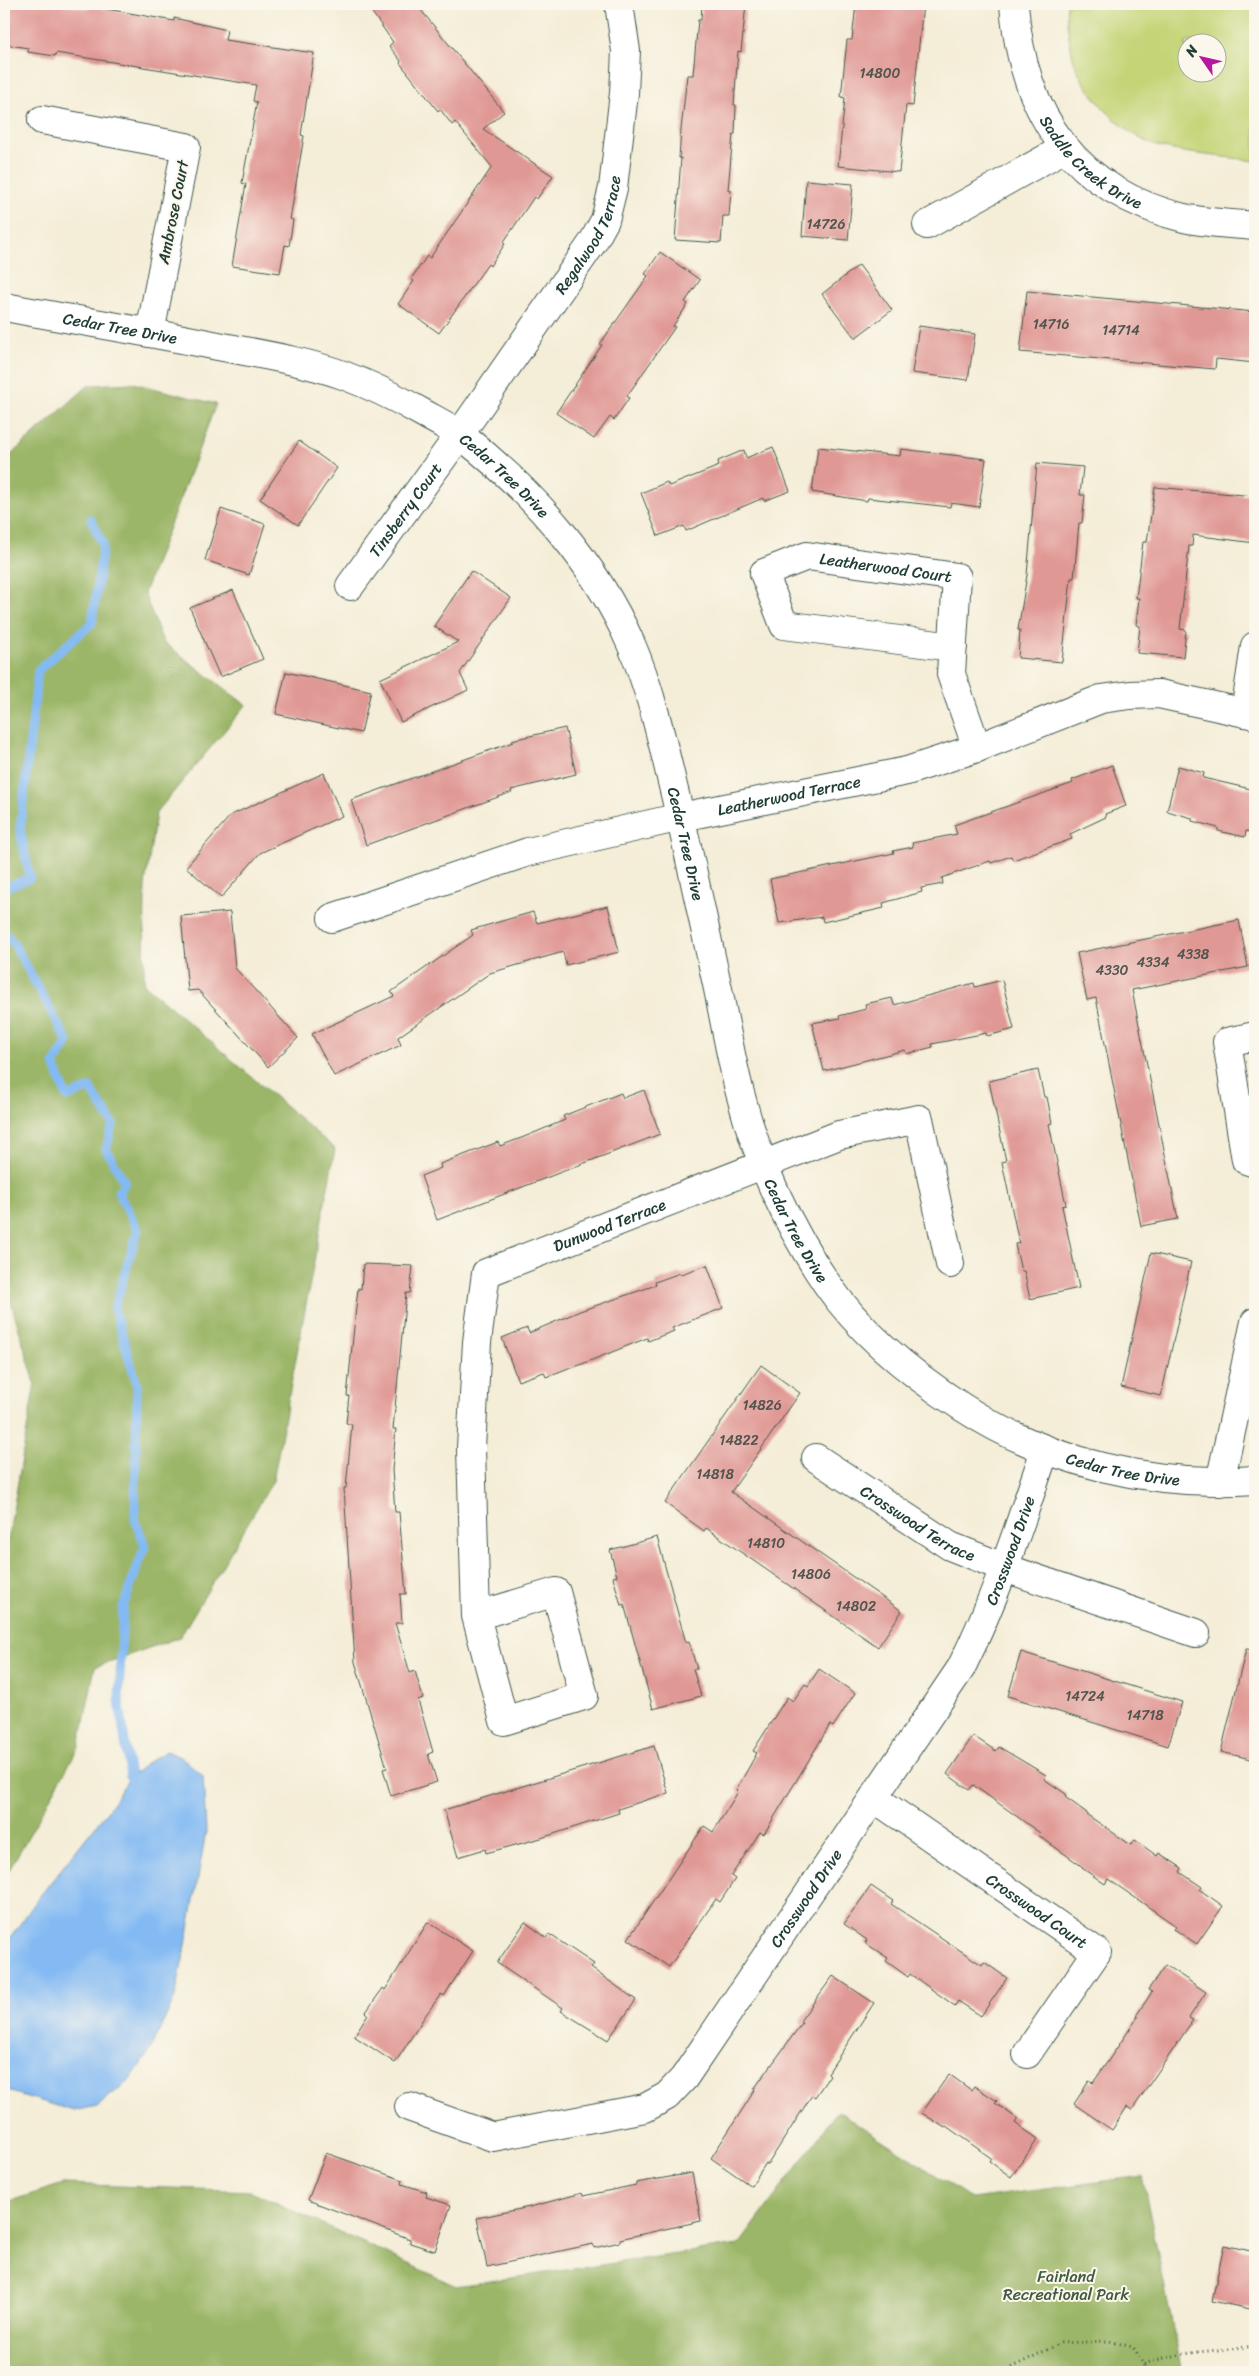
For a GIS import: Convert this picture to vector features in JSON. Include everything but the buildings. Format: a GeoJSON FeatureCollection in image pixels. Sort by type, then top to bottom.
{"type":"FeatureCollection","features":[{"type":"Feature","properties":{"kind":"street","name":"Regalwood Terrace"},"geometry":{"type":"LineString","coordinates":[[460,434],[593,242],[605,220],[613,188],[624,92],[626,51],[618,4]]}},
{"type":"Feature","properties":{"kind":"street","name":"Saddle Creek Drive"},"geometry":{"type":"LineString","coordinates":[[1014,4],[1016,34],[1023,66],[1035,97],[1065,148],[1091,174],[1115,192],[1143,205],[1185,218],[1255,226]]}},
{"type":"Feature","properties":{"kind":"street","name":"Ambrose Court"},"geometry":{"type":"LineString","coordinates":[[42,120],[186,147],[150,333]]}},
{"type":"Feature","properties":{"kind":"street"},"geometry":{"type":"LineString","coordinates":[[927,225],[1065,148]]}},
{"type":"Feature","properties":{"kind":"street","name":"Cedar Tree Drive"},"geometry":{"type":"LineString","coordinates":[[4,307],[264,355],[341,374],[398,399],[460,434],[531,497],[600,583],[631,644],[656,716],[681,818],[740,1094],[763,1163],[798,1238],[830,1288],[875,1340],[924,1382],[980,1419],[1045,1450],[1101,1467],[1160,1478],[1220,1482],[1255,1480]]}},
{"type":"Feature","properties":{"kind":"street","name":"Tinsberry Court"},"geometry":{"type":"LineString","coordinates":[[350,586],[460,434]]}},
{"type":"Feature","properties":{"kind":"street","name":"Leatherwood Court"},"geometry":{"type":"LineString","coordinates":[[953,647],[784,625],[764,573],[808,556],[958,577],[953,647],[951,674],[977,748]]}},
{"type":"Feature","properties":{"kind":"street","name":"Leatherwood Terrace"},"geometry":{"type":"LineString","coordinates":[[332,918],[528,852],[907,771],[977,748],[1101,699],[1159,694],[1250,714],[1255,646]]}},
{"type":"Feature","properties":{"kind":"street"},"geometry":{"type":"LineString","coordinates":[[1255,1036],[1227,1042],[1246,1160],[1255,1163]]}},
{"type":"Feature","properties":{"kind":"street","name":"Dunwood Terrace"},"geometry":{"type":"LineString","coordinates":[[476,1616],[556,1592],[584,1696],[504,1721],[476,1616],[471,1448],[477,1342],[486,1273],[838,1135],[919,1119],[950,1264]]}},
{"type":"Feature","properties":{"kind":"street"},"geometry":{"type":"LineString","coordinates":[[1220,1482],[1255,1322]]}},
{"type":"Feature","properties":{"kind":"street","name":"Crosswood Drive"},"geometry":{"type":"LineString","coordinates":[[409,2107],[493,2137],[645,2108],[667,2096],[684,2078],[962,1668],[982,1627],[1005,1568],[1045,1450]]}},
{"type":"Feature","properties":{"kind":"street","name":"Crosswood Terrace"},"geometry":{"type":"LineString","coordinates":[[816,1458],[950,1546],[1005,1568],[1196,1633]]}},
{"type":"Feature","properties":{"kind":"street","name":"Crosswood Court"},"geometry":{"type":"LineString","coordinates":[[874,1798],[1097,1952],[1027,2054]]}},
{"type":"Feature","properties":{"kind":"path"},"geometry":{"type":"LineString","coordinates":[[1002,2372],[1061,2344],[1109,2341],[1133,2347],[1144,2364],[1143,2372]]}},
{"type":"Feature","properties":{"kind":"path"},"geometry":{"type":"LineString","coordinates":[[1144,2364],[1163,2357],[1190,2352],[1255,2346]]}},
{"type":"Feature","properties":{"kind":"green space"},"geometry":{"type":"Polygon","coordinates":[[[1067,4],[1255,4],[1255,161],[1172,150],[1147,142],[1134,135],[1108,113],[1079,74],[1074,61],[1067,24],[1067,4]]]}},
{"type":"Feature","properties":{"kind":"green space"},"geometry":{"type":"Polygon","coordinates":[[[133,383],[216,404],[144,593],[163,642],[246,705],[156,813],[145,886],[144,984],[335,1149],[273,1481],[180,1637],[95,1667],[79,1747],[4,1879],[4,1563],[35,1383],[4,1279],[4,461],[89,385],[133,383]]]}},
{"type":"Feature","properties":{"kind":"green space","name":"Fairland Recreational Park"},"geometry":{"type":"Polygon","coordinates":[[[838,2111],[972,2199],[1142,2176],[1182,2372],[4,2372],[4,2203],[63,2184],[251,2191],[456,2286],[739,2245],[838,2111]]]}},
{"type":"Feature","properties":{"kind":"water"},"geometry":{"type":"Polygon","coordinates":[[[167,1751],[184,1759],[203,1776],[206,1831],[175,1997],[151,2049],[130,2080],[97,2106],[74,2111],[4,2090],[4,1947],[39,1897],[105,1814],[130,1777],[148,1762],[167,1751]]]}},
{"type":"Feature","properties":{"kind":"waterway"},"geometry":{"type":"LineString","coordinates":[[4,888],[30,878],[20,830],[38,670],[92,623],[103,545],[91,519]]}},
{"type":"Feature","properties":{"kind":"waterway"},"geometry":{"type":"LineString","coordinates":[[4,932],[14,944],[68,1042],[54,1064],[67,1097],[90,1088],[113,1124],[106,1149],[125,1183],[118,1192],[138,1230],[114,1309],[137,1384],[135,1519],[145,1546],[123,1607],[119,1699],[130,1777]]}}]}
